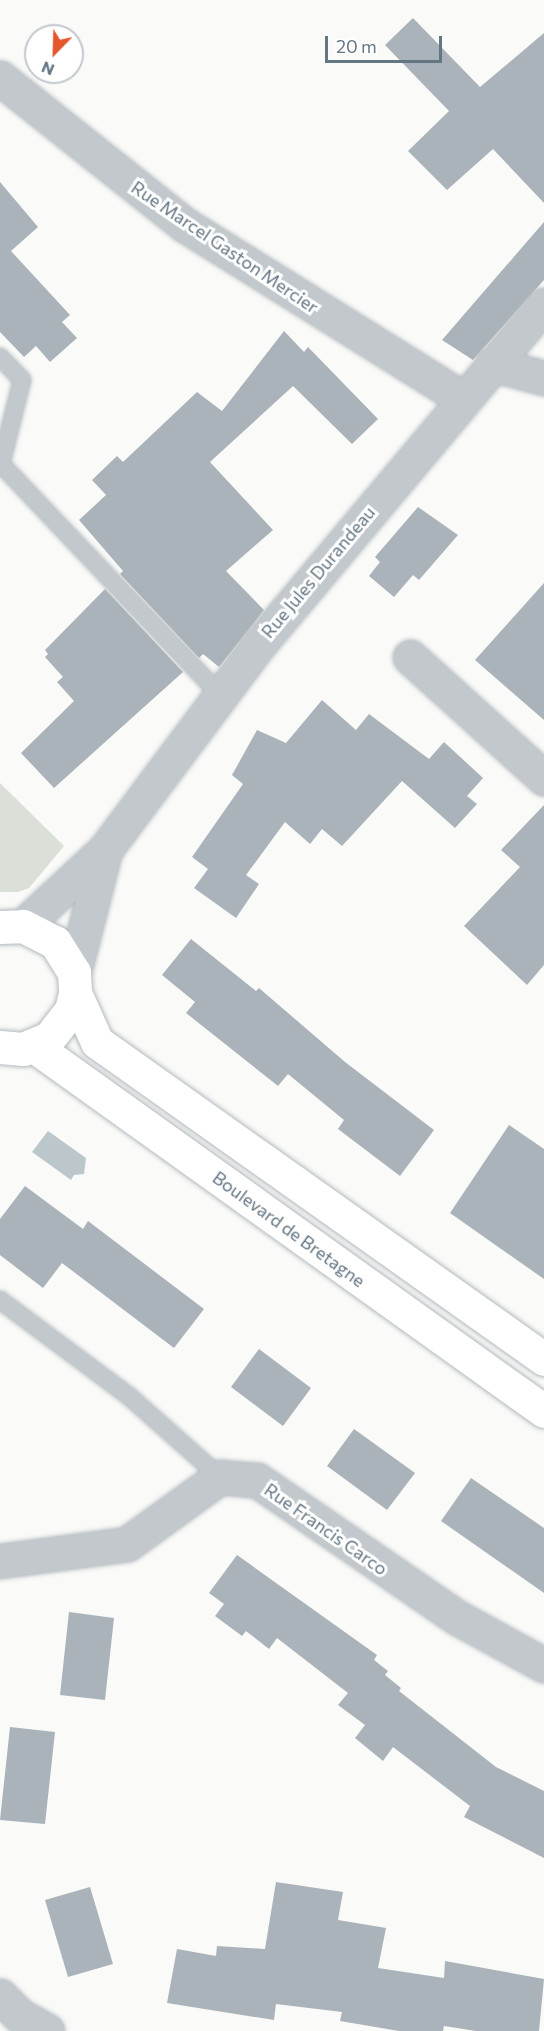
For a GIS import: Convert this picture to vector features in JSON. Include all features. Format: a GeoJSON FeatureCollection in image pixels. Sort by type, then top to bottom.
{"type":"FeatureCollection","features":[{"type":"Feature","properties":{"kind":"main road"},"geometry":{"type":"LineString","coordinates":[[11,926],[55,942],[97,1042],[544,1359]]}},
{"type":"Feature","properties":{"kind":"main road"},"geometry":{"type":"LineString","coordinates":[[12,1053],[62,1026],[74,983]]}},
{"type":"Feature","properties":{"kind":"main road","name":"Boulevard de Bretagne"},"geometry":{"type":"LineString","coordinates":[[12,1053],[544,1412]]}},
{"type":"Feature","properties":{"kind":"street","name":"Rue Marcel Gaston Mercier"},"geometry":{"type":"LineString","coordinates":[[0,78],[185,225],[463,399]]}},
{"type":"Feature","properties":{"kind":"street","name":"Rue Jules Durandeau"},"geometry":{"type":"LineString","coordinates":[[11,926],[105,850],[220,695],[492,364],[544,305]]}},
{"type":"Feature","properties":{"kind":"street"},"geometry":{"type":"LineString","coordinates":[[492,364],[544,378]]}},
{"type":"Feature","properties":{"kind":"street"},"geometry":{"type":"LineString","coordinates":[[410,657],[544,778]]}},
{"type":"Feature","properties":{"kind":"street","name":"Rue Jules Durandeau"},"geometry":{"type":"LineString","coordinates":[[74,983],[105,850]]}},
{"type":"Feature","properties":{"kind":"street"},"geometry":{"type":"LineString","coordinates":[[0,1561],[127,1544],[220,1477]]}},
{"type":"Feature","properties":{"kind":"street","name":"Rue Francis Carco"},"geometry":{"type":"LineString","coordinates":[[220,1477],[257,1480],[458,1618],[544,1665]]}},
{"type":"Feature","properties":{"kind":"lane"},"geometry":{"type":"LineString","coordinates":[[0,357],[21,380],[1,464],[220,695]]}},
{"type":"Feature","properties":{"kind":"lane"},"geometry":{"type":"LineString","coordinates":[[0,1300],[130,1397],[220,1477]]}},
{"type":"Feature","properties":{"kind":"shaded area"},"geometry":{"type":"Polygon","coordinates":[[[0,783],[64,846],[29,888],[18,892],[0,892],[0,783]]]}},
{"type":"Feature","properties":{"kind":"shaded area"},"geometry":{"type":"Polygon","coordinates":[[[48,1131],[86,1158],[84,1174],[74,1175],[71,1180],[32,1152],[48,1131]]]}},
{"type":"Feature","properties":{"kind":"building"},"geometry":{"type":"Polygon","coordinates":[[[413,18],[480,87],[544,33],[544,203],[493,149],[447,190],[408,151],[449,111],[385,45],[413,18]]]}},
{"type":"Feature","properties":{"kind":"building"},"geometry":{"type":"Polygon","coordinates":[[[0,182],[38,227],[11,251],[70,315],[62,322],[77,338],[50,362],[36,346],[24,357],[0,332],[0,182]]]}},
{"type":"Feature","properties":{"kind":"building"},"geometry":{"type":"Polygon","coordinates":[[[544,222],[544,280],[473,360],[442,340],[544,222]]]}},
{"type":"Feature","properties":{"kind":"building"},"geometry":{"type":"Polygon","coordinates":[[[284,331],[304,352],[308,347],[378,419],[352,444],[293,386],[210,462],[273,530],[226,571],[264,610],[219,667],[203,654],[199,658],[120,574],[123,571],[79,520],[106,495],[92,480],[117,456],[123,462],[197,392],[222,411],[284,331]]]}},
{"type":"Feature","properties":{"kind":"building"},"geometry":{"type":"Polygon","coordinates":[[[418,507],[458,535],[419,580],[413,575],[394,597],[369,576],[380,562],[375,557],[418,507]]]}},
{"type":"Feature","properties":{"kind":"building"},"geometry":{"type":"Polygon","coordinates":[[[544,583],[544,720],[475,660],[544,583]]]}},
{"type":"Feature","properties":{"kind":"building"},"geometry":{"type":"Polygon","coordinates":[[[105,589],[183,672],[54,788],[21,753],[74,701],[57,682],[63,677],[45,657],[48,654],[45,650],[105,589]]]}},
{"type":"Feature","properties":{"kind":"building"},"geometry":{"type":"Polygon","coordinates":[[[322,700],[356,730],[369,714],[429,759],[444,742],[483,778],[467,796],[477,804],[455,828],[402,781],[342,846],[322,829],[310,844],[285,822],[246,875],[259,884],[236,918],[194,888],[208,869],[192,857],[243,784],[232,775],[257,730],[286,743],[322,700]]]}},
{"type":"Feature","properties":{"kind":"building"},"geometry":{"type":"Polygon","coordinates":[[[544,805],[544,965],[527,985],[464,926],[520,867],[501,850],[544,805]]]}},
{"type":"Feature","properties":{"kind":"building"},"geometry":{"type":"Polygon","coordinates":[[[191,939],[256,991],[259,988],[345,1062],[434,1130],[400,1176],[338,1129],[344,1120],[288,1074],[278,1086],[186,1013],[195,1002],[162,975],[191,939]]]}},
{"type":"Feature","properties":{"kind":"building"},"geometry":{"type":"Polygon","coordinates":[[[509,1125],[544,1149],[544,1279],[450,1213],[509,1125]]]}},
{"type":"Feature","properties":{"kind":"building"},"geometry":{"type":"Polygon","coordinates":[[[25,1186],[83,1229],[88,1221],[204,1309],[174,1348],[62,1263],[43,1288],[0,1255],[0,1219],[25,1186]]]}},
{"type":"Feature","properties":{"kind":"building"},"geometry":{"type":"Polygon","coordinates":[[[259,1349],[311,1388],[283,1426],[231,1387],[259,1349]]]}},
{"type":"Feature","properties":{"kind":"building"},"geometry":{"type":"Polygon","coordinates":[[[354,1429],[415,1473],[387,1510],[327,1466],[354,1429]]]}},
{"type":"Feature","properties":{"kind":"building"},"geometry":{"type":"Polygon","coordinates":[[[471,1478],[544,1528],[544,1593],[441,1521],[471,1478]]]}},
{"type":"Feature","properties":{"kind":"building"},"geometry":{"type":"Polygon","coordinates":[[[237,1555],[377,1655],[374,1660],[388,1671],[385,1675],[401,1688],[399,1691],[496,1767],[544,1791],[544,1858],[464,1817],[470,1806],[393,1747],[383,1761],[355,1738],[365,1725],[338,1705],[348,1693],[277,1638],[269,1649],[246,1631],[242,1636],[215,1616],[224,1604],[209,1593],[237,1555]]]}},
{"type":"Feature","properties":{"kind":"building"},"geometry":{"type":"Polygon","coordinates":[[[69,1612],[114,1618],[105,1700],[60,1695],[69,1612]]]}},
{"type":"Feature","properties":{"kind":"building"},"geometry":{"type":"Polygon","coordinates":[[[10,1727],[55,1732],[45,1824],[0,1820],[10,1727]]]}},
{"type":"Feature","properties":{"kind":"building"},"geometry":{"type":"Polygon","coordinates":[[[276,1882],[343,1892],[338,1920],[386,1928],[378,1968],[444,1978],[445,1961],[544,1979],[539,2031],[476,2031],[444,2026],[443,2031],[399,2031],[340,2021],[342,2012],[276,2004],[274,2020],[167,2003],[177,1949],[216,1956],[217,1946],[265,1949],[276,1882]]]}},
{"type":"Feature","properties":{"kind":"building"},"geometry":{"type":"Polygon","coordinates":[[[90,1887],[113,1964],[68,1977],[45,1900],[90,1887]]]}}]}
